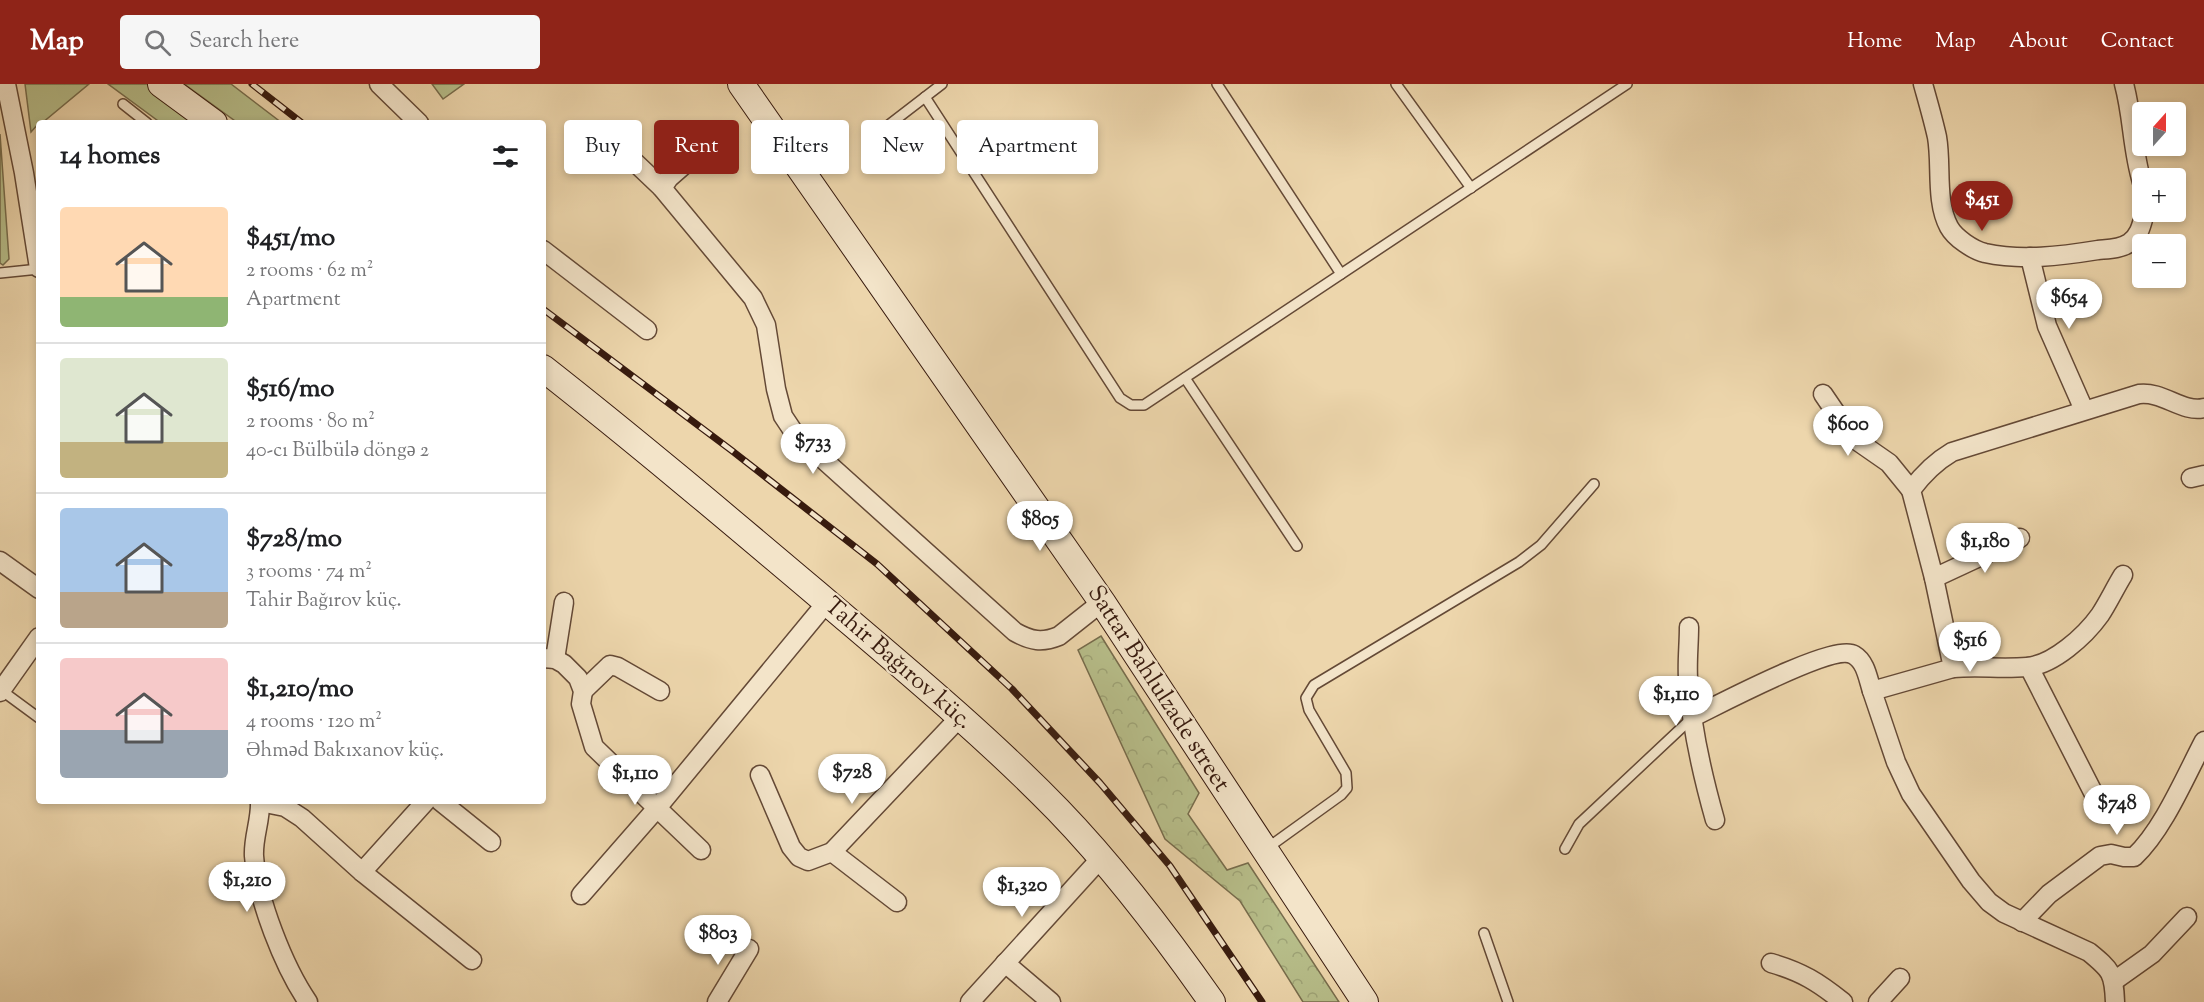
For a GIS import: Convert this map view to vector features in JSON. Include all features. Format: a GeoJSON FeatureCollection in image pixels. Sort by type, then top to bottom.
{"type":"FeatureCollection","features":[{"type":"Feature","properties":{"kind":"main road"},"geometry":{"type":"LineString","coordinates":[[161,84],[210,120]]}},
{"type":"Feature","properties":{"kind":"main road","name":"Sattar Bahlulzade street"},"geometry":{"type":"LineString","coordinates":[[741,84],[1102,602],[1365,1002]]}},
{"type":"Feature","properties":{"kind":"main road","name":"Tahir Bağırov küç."},"geometry":{"type":"LineString","coordinates":[[546,370],[638,442],[960,717],[1058,811],[1101,858],[1179,955],[1212,1002]]}},
{"type":"Feature","properties":{"kind":"street"},"geometry":{"type":"LineString","coordinates":[[6,84],[36,249]]}},
{"type":"Feature","properties":{"kind":"street"},"geometry":{"type":"LineString","coordinates":[[379,84],[416,120]]}},
{"type":"Feature","properties":{"kind":"street"},"geometry":{"type":"LineString","coordinates":[[1923,84],[1937,138],[1938,173],[1949,228],[1964,243],[1983,253],[2031,257],[2073,254],[2128,244],[2136,237],[2141,222]]}},
{"type":"Feature","properties":{"kind":"street"},"geometry":{"type":"LineString","coordinates":[[2124,84],[2131,109],[2134,148],[2139,168]]}},
{"type":"Feature","properties":{"kind":"street"},"geometry":{"type":"LineString","coordinates":[[642,169],[662,188],[753,298],[766,325],[776,389],[783,416],[795,434],[1015,632],[1029,640],[1040,641],[1059,636],[1102,602]]}},
{"type":"Feature","properties":{"kind":"street"},"geometry":{"type":"LineString","coordinates":[[662,188],[674,174]]}},
{"type":"Feature","properties":{"kind":"street"},"geometry":{"type":"LineString","coordinates":[[546,252],[647,330]]}},
{"type":"Feature","properties":{"kind":"street"},"geometry":{"type":"LineString","coordinates":[[2031,257],[2047,326],[2084,410]]}},
{"type":"Feature","properties":{"kind":"street"},"geometry":{"type":"LineString","coordinates":[[1911,490],[1923,474],[1952,452],[2084,410],[2150,393],[2188,407],[2204,408]]}},
{"type":"Feature","properties":{"kind":"street"},"geometry":{"type":"LineString","coordinates":[[1822,394],[1853,438],[1889,463],[1911,490],[1934,578],[1953,668]]}},
{"type":"Feature","properties":{"kind":"street"},"geometry":{"type":"LineString","coordinates":[[1934,578],[2020,538]]}},
{"type":"Feature","properties":{"kind":"street"},"geometry":{"type":"LineString","coordinates":[[0,561],[36,587]]}},
{"type":"Feature","properties":{"kind":"street"},"geometry":{"type":"LineString","coordinates":[[1872,691],[1953,668],[2029,667],[2043,664],[2075,641],[2099,616],[2123,575]]}},
{"type":"Feature","properties":{"kind":"street"},"geometry":{"type":"LineString","coordinates":[[564,602],[549,658],[564,663],[578,678],[583,691],[581,704],[594,747],[701,850]]}},
{"type":"Feature","properties":{"kind":"street"},"geometry":{"type":"LineString","coordinates":[[581,895],[657,808],[826,602]]}},
{"type":"Feature","properties":{"kind":"street"},"geometry":{"type":"LineString","coordinates":[[1689,627],[1688,678],[1693,717],[1702,773],[1715,820]]}},
{"type":"Feature","properties":{"kind":"street"},"geometry":{"type":"LineString","coordinates":[[1,691],[36,641]]}},
{"type":"Feature","properties":{"kind":"street"},"geometry":{"type":"LineString","coordinates":[[1693,717],[1775,677],[1835,653],[1852,654],[1862,661],[1896,762],[1911,794],[1971,881],[1989,902],[2004,913],[2089,952],[2109,971],[2114,981],[2115,1002]]}},
{"type":"Feature","properties":{"kind":"street"},"geometry":{"type":"LineString","coordinates":[[583,691],[609,665],[618,667],[660,691]]}},
{"type":"Feature","properties":{"kind":"street"},"geometry":{"type":"LineString","coordinates":[[2029,667],[2098,802]]}},
{"type":"Feature","properties":{"kind":"street"},"geometry":{"type":"LineString","coordinates":[[760,775],[791,847],[799,857],[808,861],[832,852],[960,717]]}},
{"type":"Feature","properties":{"kind":"street"},"geometry":{"type":"LineString","coordinates":[[2022,922],[2049,894],[2100,856],[2111,854],[2134,858],[2173,801],[2204,741]]}},
{"type":"Feature","properties":{"kind":"street"},"geometry":{"type":"LineString","coordinates":[[260,804],[254,841],[256,877],[264,908],[301,999]]}},
{"type":"Feature","properties":{"kind":"street"},"geometry":{"type":"LineString","coordinates":[[270,804],[285,807],[302,818],[362,872],[472,960]]}},
{"type":"Feature","properties":{"kind":"street"},"geometry":{"type":"LineString","coordinates":[[362,872],[423,804]]}},
{"type":"Feature","properties":{"kind":"street"},"geometry":{"type":"LineString","coordinates":[[444,804],[491,842]]}},
{"type":"Feature","properties":{"kind":"street"},"geometry":{"type":"LineString","coordinates":[[832,852],[897,902]]}},
{"type":"Feature","properties":{"kind":"street"},"geometry":{"type":"LineString","coordinates":[[970,1002],[1101,858]]}},
{"type":"Feature","properties":{"kind":"street"},"geometry":{"type":"LineString","coordinates":[[2114,981],[2152,954],[2187,917]]}},
{"type":"Feature","properties":{"kind":"street"},"geometry":{"type":"LineString","coordinates":[[717,1002],[749,949]]}},
{"type":"Feature","properties":{"kind":"street"},"geometry":{"type":"LineString","coordinates":[[1005,963],[1051,1002]]}},
{"type":"Feature","properties":{"kind":"street"},"geometry":{"type":"LineString","coordinates":[[1771,963],[1798,971],[1843,1002]]}},
{"type":"Feature","properties":{"kind":"street"},"geometry":{"type":"LineString","coordinates":[[1878,1002],[1899,978]]}},
{"type":"Feature","properties":{"kind":"lane"},"geometry":{"type":"LineString","coordinates":[[895,120],[942,84]]}},
{"type":"Feature","properties":{"kind":"lane"},"geometry":{"type":"LineString","coordinates":[[1217,84],[1341,274]]}},
{"type":"Feature","properties":{"kind":"lane"},"geometry":{"type":"LineString","coordinates":[[1396,84],[1471,188]]}},
{"type":"Feature","properties":{"kind":"lane"},"geometry":{"type":"LineString","coordinates":[[925,97],[1120,398],[1131,405],[1144,405],[1627,84]]}},
{"type":"Feature","properties":{"kind":"lane"},"geometry":{"type":"LineString","coordinates":[[123,104],[143,120]]}},
{"type":"Feature","properties":{"kind":"lane"},"geometry":{"type":"LineString","coordinates":[[0,273],[36,268]]}},
{"type":"Feature","properties":{"kind":"lane"},"geometry":{"type":"LineString","coordinates":[[1185,378],[1298,546]]}},
{"type":"Feature","properties":{"kind":"lane"},"geometry":{"type":"LineString","coordinates":[[1264,851],[1341,795],[1347,788],[1346,773],[1309,710],[1306,698],[1314,685],[1520,562],[1541,544],[1594,484]]}},
{"type":"Feature","properties":{"kind":"lane"},"geometry":{"type":"LineString","coordinates":[[1,691],[36,716]]}},
{"type":"Feature","properties":{"kind":"lane"},"geometry":{"type":"LineString","coordinates":[[1565,849],[1579,824],[1693,717]]}},
{"type":"Feature","properties":{"kind":"lane"},"geometry":{"type":"LineString","coordinates":[[1485,933],[1508,1002]]}},
{"type":"Feature","properties":{"kind":"green space"},"geometry":{"type":"Polygon","coordinates":[[[25,84],[89,84],[46,120],[36,120],[36,126],[31,132],[25,84]]]}},
{"type":"Feature","properties":{"kind":"green space"},"geometry":{"type":"Polygon","coordinates":[[[108,84],[148,84],[196,120],[157,120],[108,84]]]}},
{"type":"Feature","properties":{"kind":"green space"},"geometry":{"type":"Polygon","coordinates":[[[184,84],[231,84],[278,120],[234,120],[184,84]]]}},
{"type":"Feature","properties":{"kind":"green space"},"geometry":{"type":"Polygon","coordinates":[[[432,84],[464,84],[443,99],[432,84]]]}},
{"type":"Feature","properties":{"kind":"green space"},"geometry":{"type":"Polygon","coordinates":[[[0,134],[9,259],[3,265],[0,263],[0,134]]]}},
{"type":"Feature","properties":{"kind":"green space"},"geometry":{"type":"Polygon","coordinates":[[[1101,636],[1199,793],[1188,814],[1227,870],[1248,863],[1339,1002],[1303,1002],[1240,901],[1165,839],[1078,650],[1101,636]]]}},
{"type":"Feature","properties":{"kind":"railway"},"geometry":{"type":"LineString","coordinates":[[252,84],[298,120]]}},
{"type":"Feature","properties":{"kind":"railway"},"geometry":{"type":"LineString","coordinates":[[546,311],[731,450],[877,564],[1012,689],[1100,783],[1170,866],[1262,1002]]}}]}
